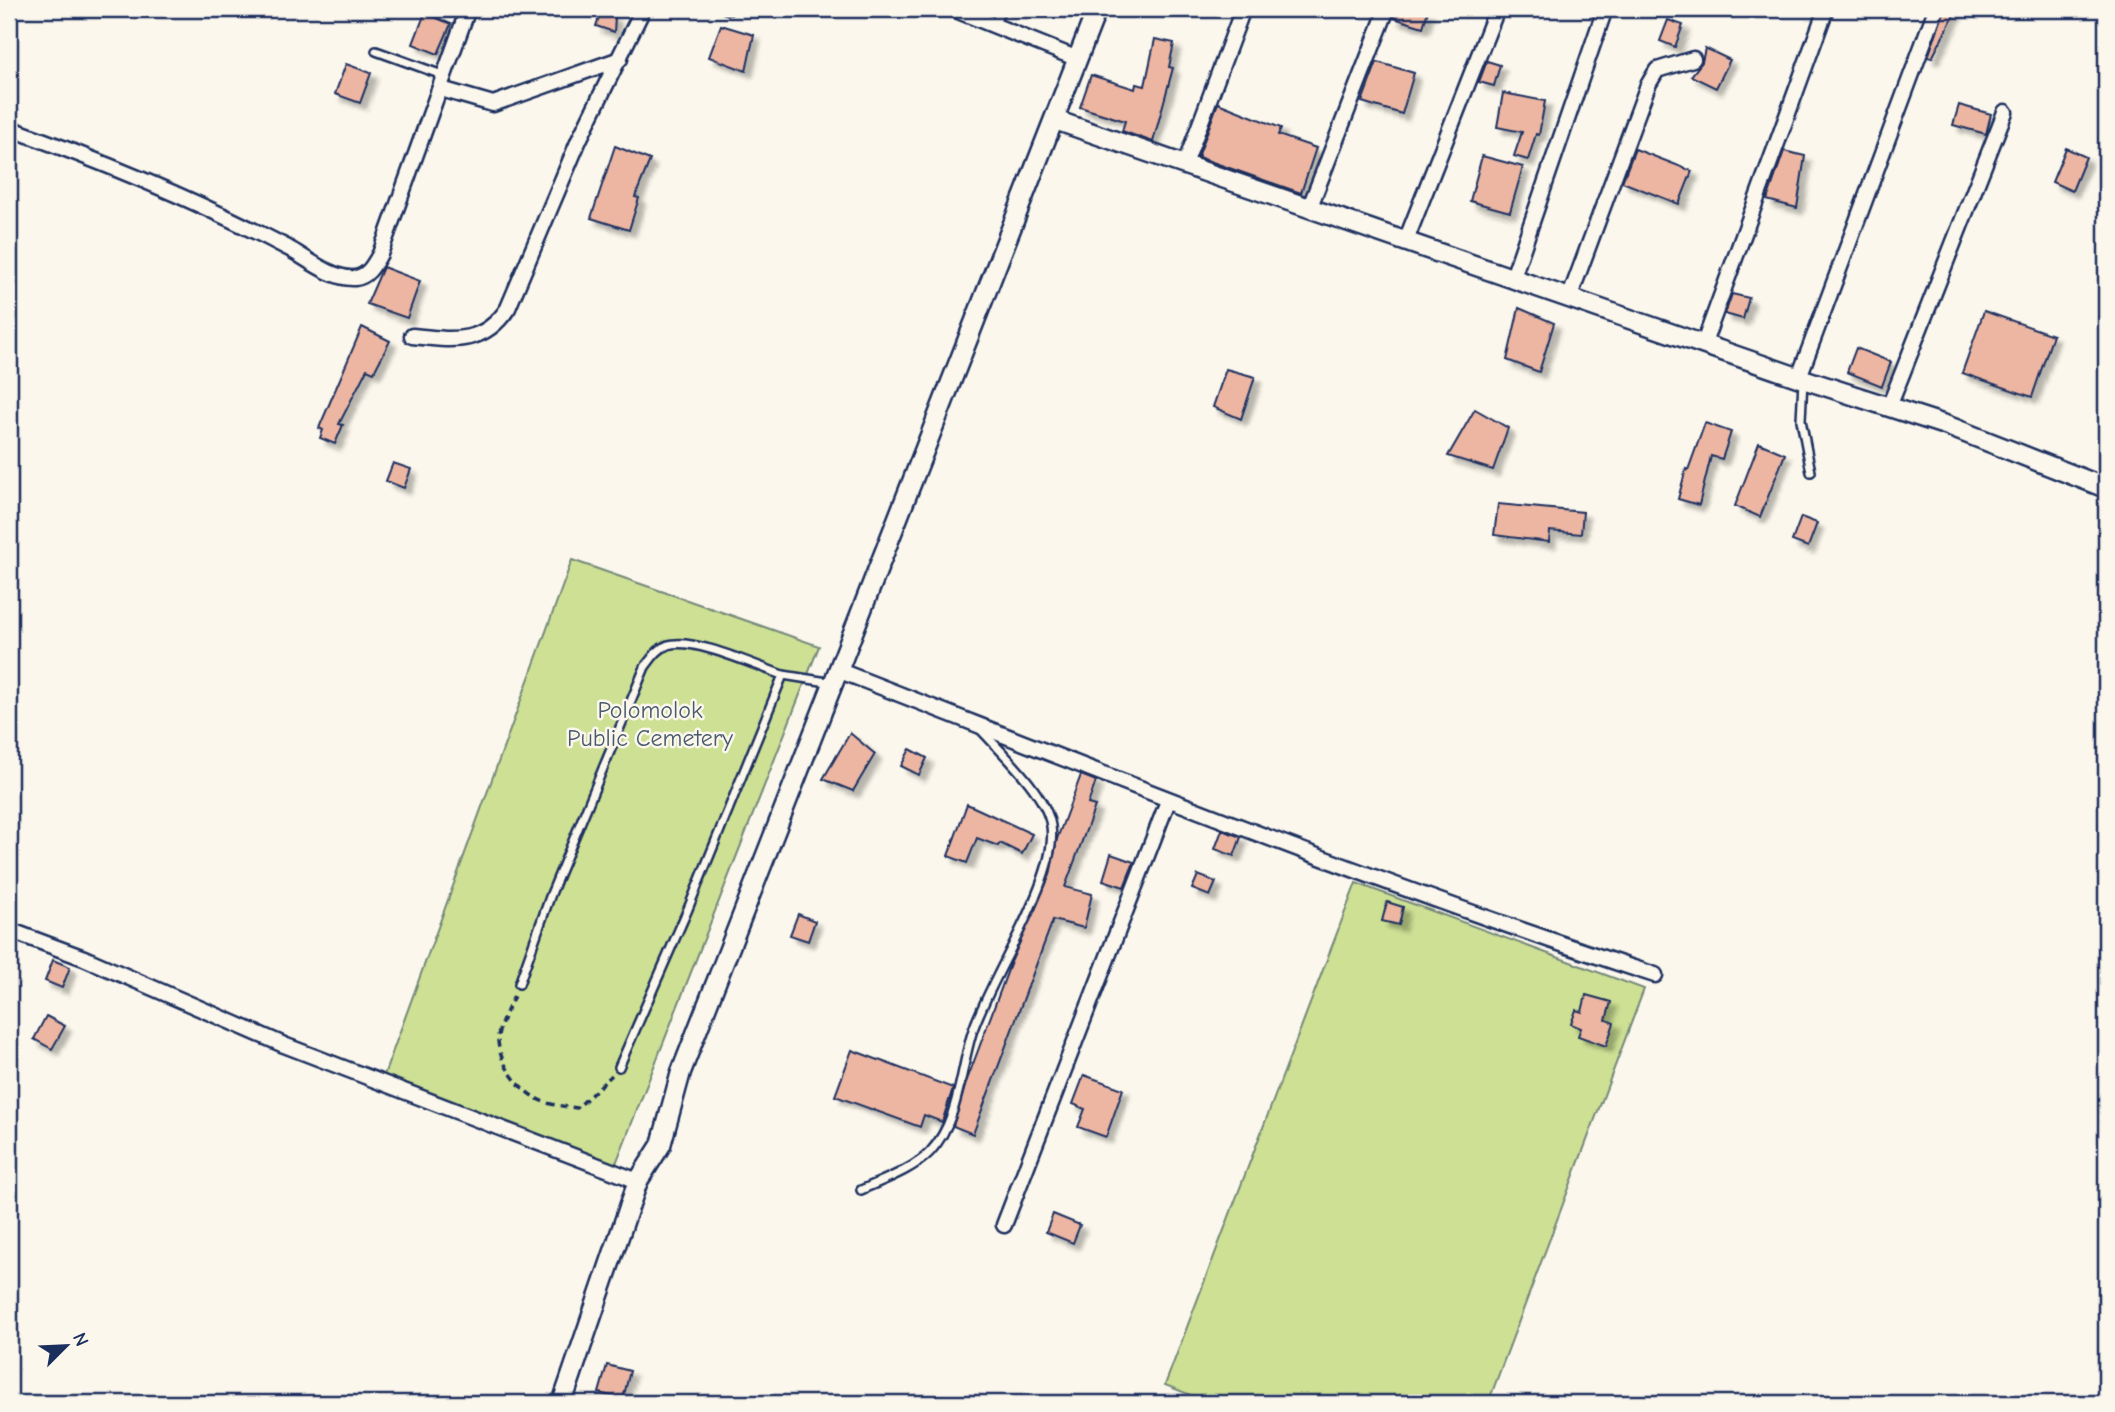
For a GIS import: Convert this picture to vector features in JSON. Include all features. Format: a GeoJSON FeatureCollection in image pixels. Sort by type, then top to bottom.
{"type":"FeatureCollection","features":[{"type":"Feature","properties":{"kind":"street"},"geometry":{"type":"LineString","coordinates":[[9,128],[157,187],[286,247],[341,277],[357,279],[370,271],[380,254],[468,9]]}},
{"type":"Feature","properties":{"kind":"street"},"geometry":{"type":"LineString","coordinates":[[412,336],[450,340],[480,335],[497,325],[508,308],[579,140],[643,9]]}},
{"type":"Feature","properties":{"kind":"street"},"geometry":{"type":"LineString","coordinates":[[953,9],[1078,59]]}},
{"type":"Feature","properties":{"kind":"street"},"geometry":{"type":"LineString","coordinates":[[562,1403],[638,1181],[661,1144],[681,1072],[1097,9]]}},
{"type":"Feature","properties":{"kind":"street"},"geometry":{"type":"LineString","coordinates":[[1185,164],[1242,9]]}},
{"type":"Feature","properties":{"kind":"street"},"geometry":{"type":"LineString","coordinates":[[1309,208],[1387,9]]}},
{"type":"Feature","properties":{"kind":"street"},"geometry":{"type":"LineString","coordinates":[[1405,243],[1497,9]]}},
{"type":"Feature","properties":{"kind":"street"},"geometry":{"type":"LineString","coordinates":[[1513,278],[1605,9]]}},
{"type":"Feature","properties":{"kind":"street"},"geometry":{"type":"LineString","coordinates":[[1704,343],[1826,9]]}},
{"type":"Feature","properties":{"kind":"street"},"geometry":{"type":"LineString","coordinates":[[1801,378],[1936,9]]}},
{"type":"Feature","properties":{"kind":"street"},"geometry":{"type":"LineString","coordinates":[[443,82],[494,104],[620,59]]}},
{"type":"Feature","properties":{"kind":"street"},"geometry":{"type":"LineString","coordinates":[[1570,296],[1648,85],[1657,70],[1693,59]]}},
{"type":"Feature","properties":{"kind":"street"},"geometry":{"type":"LineString","coordinates":[[1889,407],[2005,112]]}},
{"type":"Feature","properties":{"kind":"street"},"geometry":{"type":"LineString","coordinates":[[1055,120],[1405,243],[1570,296],[1801,378],[1948,426],[2106,488]]}},
{"type":"Feature","properties":{"kind":"street"},"geometry":{"type":"LineString","coordinates":[[837,677],[975,723],[1168,801],[1485,920],[1655,975]]}},
{"type":"Feature","properties":{"kind":"street"},"geometry":{"type":"LineString","coordinates":[[1004,1225],[1168,801]]}},
{"type":"Feature","properties":{"kind":"street"},"geometry":{"type":"LineString","coordinates":[[9,930],[84,958],[284,1045],[638,1181]]}},
{"type":"Feature","properties":{"kind":"lane"},"geometry":{"type":"LineString","coordinates":[[995,24],[1000,9]]}},
{"type":"Feature","properties":{"kind":"lane"},"geometry":{"type":"LineString","coordinates":[[376,51],[443,82]]}},
{"type":"Feature","properties":{"kind":"lane"},"geometry":{"type":"LineString","coordinates":[[1801,378],[1801,420],[1811,472]]}},
{"type":"Feature","properties":{"kind":"lane"},"geometry":{"type":"LineString","coordinates":[[519,984],[551,894],[645,667],[657,651],[669,645],[687,643],[783,675],[837,677]]}},
{"type":"Feature","properties":{"kind":"lane"},"geometry":{"type":"LineString","coordinates":[[619,1068],[688,909],[783,675]]}},
{"type":"Feature","properties":{"kind":"lane"},"geometry":{"type":"LineString","coordinates":[[861,1191],[929,1153],[946,1129],[973,1031],[1034,902],[1050,845],[1051,825],[1040,798],[975,723]]}},
{"type":"Feature","properties":{"kind":"path"},"geometry":{"type":"LineString","coordinates":[[519,984],[498,1035],[499,1045],[511,1075],[533,1097],[577,1108],[619,1068]]}},
{"type":"Feature","properties":{"kind":"green space","name":"Polomolok Public Cemetery"},"geometry":{"type":"Polygon","coordinates":[[[572,560],[819,646],[613,1171],[383,1078],[572,560]]]}},
{"type":"Feature","properties":{"kind":"green space"},"geometry":{"type":"Polygon","coordinates":[[[1356,883],[1644,989],[1488,1403],[1211,1403],[1165,1385],[1356,883]]]}},
{"type":"Feature","properties":{"kind":"building"},"geometry":{"type":"Polygon","coordinates":[[[1396,9],[1428,11],[1423,27],[1394,18],[1396,9]]]}},
{"type":"Feature","properties":{"kind":"building"},"geometry":{"type":"Polygon","coordinates":[[[1945,9],[1957,9],[1932,58],[1928,57],[1945,9]]]}},
{"type":"Feature","properties":{"kind":"building"},"geometry":{"type":"Polygon","coordinates":[[[601,11],[615,17],[614,32],[596,26],[601,11]]]}},
{"type":"Feature","properties":{"kind":"building"},"geometry":{"type":"Polygon","coordinates":[[[425,13],[451,24],[438,54],[413,44],[425,13]]]}},
{"type":"Feature","properties":{"kind":"building"},"geometry":{"type":"Polygon","coordinates":[[[1668,20],[1683,25],[1675,47],[1660,41],[1668,20]]]}},
{"type":"Feature","properties":{"kind":"building"},"geometry":{"type":"Polygon","coordinates":[[[721,25],[754,35],[746,71],[709,57],[721,25]]]}},
{"type":"Feature","properties":{"kind":"building"},"geometry":{"type":"Polygon","coordinates":[[[1155,39],[1174,43],[1169,67],[1173,68],[1153,142],[1122,131],[1125,121],[1080,107],[1091,75],[1135,89],[1136,84],[1145,86],[1155,39]]]}},
{"type":"Feature","properties":{"kind":"building"},"geometry":{"type":"Polygon","coordinates":[[[1705,48],[1730,60],[1716,88],[1691,76],[1702,62],[1705,48]]]}},
{"type":"Feature","properties":{"kind":"building"},"geometry":{"type":"Polygon","coordinates":[[[1487,61],[1500,65],[1494,86],[1479,82],[1487,61]]]}},
{"type":"Feature","properties":{"kind":"building"},"geometry":{"type":"Polygon","coordinates":[[[1377,62],[1414,73],[1402,114],[1362,102],[1377,62]]]}},
{"type":"Feature","properties":{"kind":"building"},"geometry":{"type":"Polygon","coordinates":[[[346,64],[371,73],[360,103],[335,94],[346,64]]]}},
{"type":"Feature","properties":{"kind":"building"},"geometry":{"type":"Polygon","coordinates":[[[1503,93],[1545,101],[1539,135],[1536,134],[1528,160],[1514,156],[1522,132],[1497,127],[1503,93]]]}},
{"type":"Feature","properties":{"kind":"building"},"geometry":{"type":"Polygon","coordinates":[[[1218,103],[1281,128],[1278,135],[1316,148],[1301,193],[1198,157],[1218,103]]]}},
{"type":"Feature","properties":{"kind":"building"},"geometry":{"type":"Polygon","coordinates":[[[1959,105],[1991,114],[1986,134],[1953,125],[1959,105]]]}},
{"type":"Feature","properties":{"kind":"building"},"geometry":{"type":"Polygon","coordinates":[[[615,146],[650,160],[635,197],[639,198],[629,230],[591,218],[615,146]]]}},
{"type":"Feature","properties":{"kind":"building"},"geometry":{"type":"Polygon","coordinates":[[[2066,148],[2086,157],[2072,191],[2052,182],[2066,148]]]}},
{"type":"Feature","properties":{"kind":"building"},"geometry":{"type":"Polygon","coordinates":[[[1635,149],[1692,171],[1679,204],[1622,182],[1635,149]]]}},
{"type":"Feature","properties":{"kind":"building"},"geometry":{"type":"Polygon","coordinates":[[[1784,151],[1805,156],[1797,208],[1767,200],[1784,151]]]}},
{"type":"Feature","properties":{"kind":"building"},"geometry":{"type":"Polygon","coordinates":[[[1482,156],[1523,167],[1510,212],[1470,201],[1482,156]]]}},
{"type":"Feature","properties":{"kind":"building"},"geometry":{"type":"Polygon","coordinates":[[[383,267],[420,281],[407,318],[367,304],[383,267]]]}},
{"type":"Feature","properties":{"kind":"building"},"geometry":{"type":"Polygon","coordinates":[[[1732,294],[1749,298],[1743,319],[1725,314],[1732,294]]]}},
{"type":"Feature","properties":{"kind":"building"},"geometry":{"type":"Polygon","coordinates":[[[1519,308],[1554,323],[1539,372],[1507,360],[1519,308]]]}},
{"type":"Feature","properties":{"kind":"building"},"geometry":{"type":"Polygon","coordinates":[[[1984,311],[2053,335],[2032,397],[1962,373],[1984,311]]]}},
{"type":"Feature","properties":{"kind":"building"},"geometry":{"type":"Polygon","coordinates":[[[362,327],[390,341],[374,372],[367,369],[339,424],[343,425],[335,444],[320,438],[323,430],[319,428],[362,327]]]}},
{"type":"Feature","properties":{"kind":"building"},"geometry":{"type":"Polygon","coordinates":[[[1856,348],[1891,362],[1882,386],[1847,372],[1856,348]]]}},
{"type":"Feature","properties":{"kind":"building"},"geometry":{"type":"Polygon","coordinates":[[[1226,369],[1255,377],[1241,419],[1213,407],[1226,369]]]}},
{"type":"Feature","properties":{"kind":"building"},"geometry":{"type":"Polygon","coordinates":[[[1475,409],[1508,428],[1493,470],[1448,456],[1475,409]]]}},
{"type":"Feature","properties":{"kind":"building"},"geometry":{"type":"Polygon","coordinates":[[[1705,423],[1731,432],[1722,459],[1711,456],[1699,505],[1678,499],[1686,469],[1688,470],[1705,423]]]}},
{"type":"Feature","properties":{"kind":"building"},"geometry":{"type":"Polygon","coordinates":[[[1759,443],[1785,454],[1760,517],[1735,506],[1759,443]]]}},
{"type":"Feature","properties":{"kind":"building"},"geometry":{"type":"Polygon","coordinates":[[[393,463],[411,469],[404,488],[386,481],[393,463]]]}},
{"type":"Feature","properties":{"kind":"building"},"geometry":{"type":"Polygon","coordinates":[[[1498,504],[1583,512],[1581,534],[1550,531],[1549,542],[1494,535],[1498,504]]]}},
{"type":"Feature","properties":{"kind":"building"},"geometry":{"type":"Polygon","coordinates":[[[1801,517],[1817,523],[1808,547],[1792,541],[1801,517]]]}},
{"type":"Feature","properties":{"kind":"building"},"geometry":{"type":"Polygon","coordinates":[[[850,733],[875,754],[853,791],[823,779],[850,733]]]}},
{"type":"Feature","properties":{"kind":"building"},"geometry":{"type":"Polygon","coordinates":[[[910,749],[927,758],[919,775],[901,766],[910,749]]]}},
{"type":"Feature","properties":{"kind":"building"},"geometry":{"type":"Polygon","coordinates":[[[1081,775],[1096,781],[1088,804],[1095,806],[1065,887],[1092,894],[1084,928],[1053,920],[973,1134],[953,1126],[967,1080],[1011,962],[1050,875],[1057,839],[1081,775]]]}},
{"type":"Feature","properties":{"kind":"building"},"geometry":{"type":"Polygon","coordinates":[[[967,804],[1032,834],[1022,854],[1000,843],[998,846],[977,838],[967,863],[948,856],[967,804]]]}},
{"type":"Feature","properties":{"kind":"building"},"geometry":{"type":"Polygon","coordinates":[[[1222,830],[1241,837],[1234,856],[1215,849],[1222,830]]]}},
{"type":"Feature","properties":{"kind":"building"},"geometry":{"type":"Polygon","coordinates":[[[1111,854],[1134,862],[1124,887],[1103,880],[1111,854]]]}},
{"type":"Feature","properties":{"kind":"building"},"geometry":{"type":"Polygon","coordinates":[[[1198,875],[1216,882],[1210,896],[1192,889],[1198,875]]]}},
{"type":"Feature","properties":{"kind":"building"},"geometry":{"type":"Polygon","coordinates":[[[1387,902],[1403,907],[1399,925],[1382,921],[1387,902]]]}},
{"type":"Feature","properties":{"kind":"building"},"geometry":{"type":"Polygon","coordinates":[[[798,914],[815,921],[808,941],[790,935],[798,914]]]}},
{"type":"Feature","properties":{"kind":"building"},"geometry":{"type":"Polygon","coordinates":[[[53,960],[70,967],[62,988],[45,981],[53,960]]]}},
{"type":"Feature","properties":{"kind":"building"},"geometry":{"type":"Polygon","coordinates":[[[1586,995],[1611,1002],[1606,1020],[1614,1023],[1606,1046],[1578,1036],[1581,1028],[1571,1024],[1576,1010],[1582,1012],[1586,995]]]}},
{"type":"Feature","properties":{"kind":"building"},"geometry":{"type":"Polygon","coordinates":[[[46,1016],[65,1026],[52,1049],[34,1039],[46,1016]]]}},
{"type":"Feature","properties":{"kind":"building"},"geometry":{"type":"Polygon","coordinates":[[[852,1050],[953,1088],[942,1122],[924,1115],[920,1127],[835,1096],[852,1050]]]}},
{"type":"Feature","properties":{"kind":"building"},"geometry":{"type":"Polygon","coordinates":[[[1084,1075],[1123,1089],[1106,1137],[1078,1127],[1085,1109],[1073,1104],[1084,1075]]]}},
{"type":"Feature","properties":{"kind":"building"},"geometry":{"type":"Polygon","coordinates":[[[1053,1214],[1080,1225],[1073,1243],[1046,1232],[1053,1214]]]}},
{"type":"Feature","properties":{"kind":"building"},"geometry":{"type":"Polygon","coordinates":[[[607,1365],[630,1371],[623,1399],[599,1393],[607,1365]]]}}]}
